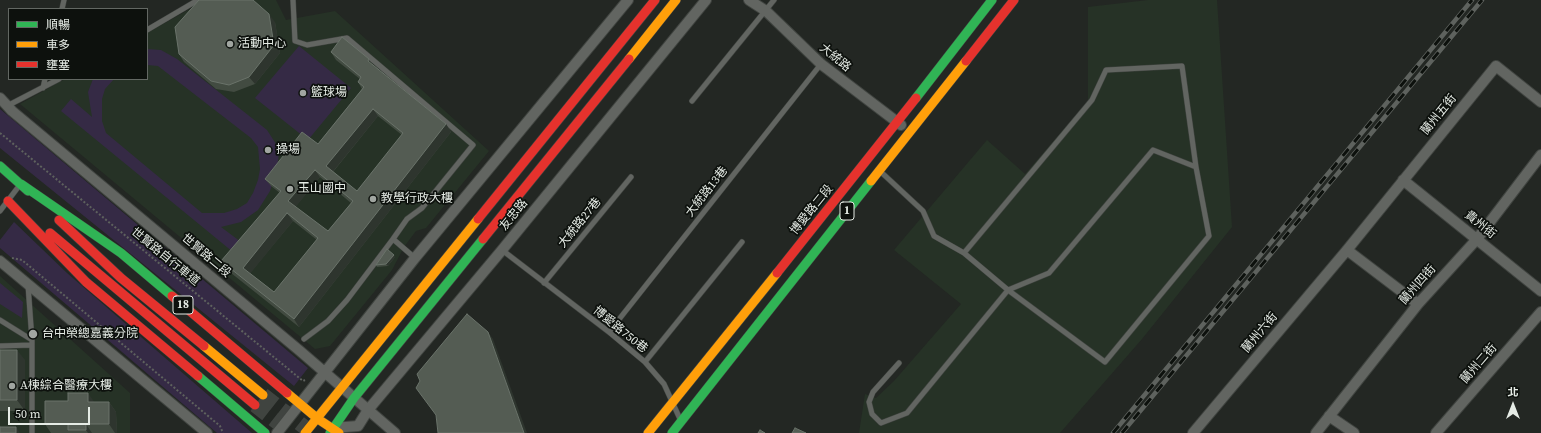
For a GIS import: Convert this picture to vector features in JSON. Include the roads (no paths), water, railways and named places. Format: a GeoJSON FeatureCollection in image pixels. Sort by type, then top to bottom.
{"type":"FeatureCollection","features":[{"type":"Feature","properties":{"kind":"main road"},"geometry":{"type":"LineString","coordinates":[[305,433],[318,419],[342,387],[655,0]]}},
{"type":"Feature","properties":{"kind":"main road","name":"友忠路"},"geometry":{"type":"LineString","coordinates":[[334,431],[354,398],[676,0]]}},
{"type":"Feature","properties":{"kind":"main road","name":"博愛路二段"},"geometry":{"type":"LineString","coordinates":[[672,433],[874,165],[897,121],[992,0]]}},
{"type":"Feature","properties":{"kind":"main road","name":"博愛路二段"},"geometry":{"type":"LineString","coordinates":[[648,433],[874,165],[908,132],[1014,0]]}},
{"type":"Feature","properties":{"kind":"main road","name":"18"},"geometry":{"type":"LineString","coordinates":[[0,166],[121,278],[263,395]]}},
{"type":"Feature","properties":{"kind":"main road","name":"18"},"geometry":{"type":"LineString","coordinates":[[21,184],[121,253],[334,431]]}},
{"type":"Feature","properties":{"kind":"main road","name":"18"},"geometry":{"type":"LineString","coordinates":[[0,194],[86,282],[265,433]]}},
{"type":"Feature","properties":{"kind":"main road","name":"18"},"geometry":{"type":"LineString","coordinates":[[8,201],[49,231],[255,404]]}},
{"type":"Feature","properties":{"kind":"street"},"geometry":{"type":"LineString","coordinates":[[276,433],[300,403],[323,370],[628,0]]}},
{"type":"Feature","properties":{"kind":"street","name":"友忠路"},"geometry":{"type":"LineString","coordinates":[[334,431],[358,426],[368,410],[502,250],[706,0]]}},
{"type":"Feature","properties":{"kind":"street","name":"大統路"},"geometry":{"type":"LineString","coordinates":[[749,0],[766,11],[821,64],[897,121],[908,132]]}},
{"type":"Feature","properties":{"kind":"street","name":"蘭州五街"},"geometry":{"type":"LineString","coordinates":[[1347,250],[1402,180],[1496,66],[1541,102]]}},
{"type":"Feature","properties":{"kind":"street","name":"世賢路二段"},"geometry":{"type":"LineString","coordinates":[[4,102],[323,370],[395,433]]}},
{"type":"Feature","properties":{"kind":"street","name":"蘭州四街"},"geometry":{"type":"LineString","coordinates":[[1316,433],[1418,304],[1477,239],[1541,155]]}},
{"type":"Feature","properties":{"kind":"street","name":"貴州街"},"geometry":{"type":"LineString","coordinates":[[1402,180],[1541,291]]}},
{"type":"Feature","properties":{"kind":"street"},"geometry":{"type":"LineString","coordinates":[[1347,250],[1418,304]]}},
{"type":"Feature","properties":{"kind":"street","name":"蘭州六街"},"geometry":{"type":"LineString","coordinates":[[1196,432],[1347,250]]}},
{"type":"Feature","properties":{"kind":"street"},"geometry":{"type":"LineString","coordinates":[[0,261],[207,433]]}},
{"type":"Feature","properties":{"kind":"street","name":"蘭州二街"},"geometry":{"type":"LineString","coordinates":[[1436,433],[1541,312]]}},
{"type":"Feature","properties":{"kind":"street"},"geometry":{"type":"LineString","coordinates":[[1329,416],[1354,433]]}},
{"type":"Feature","properties":{"kind":"lane"},"geometry":{"type":"LineString","coordinates":[[148,29],[198,0]]}},
{"type":"Feature","properties":{"kind":"lane"},"geometry":{"type":"LineString","coordinates":[[293,0],[295,41],[307,45],[347,38],[473,145],[422,208],[407,219],[347,300],[328,321],[304,339]]}},
{"type":"Feature","properties":{"kind":"lane"},"geometry":{"type":"LineString","coordinates":[[692,101],[774,0]]}},
{"type":"Feature","properties":{"kind":"lane","name":"大統路13巷"},"geometry":{"type":"LineString","coordinates":[[609,332],[821,64]]}},
{"type":"Feature","properties":{"kind":"lane"},"geometry":{"type":"LineString","coordinates":[[874,165],[923,211],[934,236],[964,253],[1008,290],[1105,362],[1209,236],[1196,167],[1182,66],[1106,70],[1092,100],[964,253]]}},
{"type":"Feature","properties":{"kind":"lane"},"geometry":{"type":"LineString","coordinates":[[43,88],[45,80]]}},
{"type":"Feature","properties":{"kind":"lane"},"geometry":{"type":"LineString","coordinates":[[4,102],[43,88],[57,80]]}},
{"type":"Feature","properties":{"kind":"lane"},"geometry":{"type":"LineString","coordinates":[[899,363],[873,392],[868,402],[872,414],[881,423],[907,413],[1008,290],[1049,273],[1153,150],[1196,167]]}},
{"type":"Feature","properties":{"kind":"lane","name":"大統路27巷"},"geometry":{"type":"LineString","coordinates":[[544,283],[631,177]]}},
{"type":"Feature","properties":{"kind":"lane"},"geometry":{"type":"LineString","coordinates":[[0,211],[21,184]]}},
{"type":"Feature","properties":{"kind":"lane"},"geometry":{"type":"LineString","coordinates":[[393,239],[415,258]]}},
{"type":"Feature","properties":{"kind":"lane"},"geometry":{"type":"LineString","coordinates":[[645,362],[742,242]]}},
{"type":"Feature","properties":{"kind":"lane","name":"博愛路750巷"},"geometry":{"type":"LineString","coordinates":[[502,250],[609,332],[645,362],[664,384],[681,422]]}},
{"type":"Feature","properties":{"kind":"lane"},"geometry":{"type":"LineString","coordinates":[[28,283],[32,343],[32,433]]}},
{"type":"Feature","properties":{"kind":"lane"},"geometry":{"type":"LineString","coordinates":[[0,320],[32,343]]}},
{"type":"Feature","properties":{"kind":"lane"},"geometry":{"type":"LineString","coordinates":[[0,346],[32,343]]}},
{"type":"Feature","properties":{"kind":"tunnel"},"geometry":{"type":"LineString","coordinates":[[263,395],[312,433]]}},
{"type":"Feature","properties":{"kind":"tunnel"},"geometry":{"type":"LineString","coordinates":[[255,405],[291,433]]}},
{"type":"Feature","properties":{"kind":"railway"},"geometry":{"type":"LineString","coordinates":[[1113,433],[1472,0]]}},
{"type":"Feature","properties":{"kind":"railway"},"geometry":{"type":"LineString","coordinates":[[1122,433],[1482,0]]}},
{"type":"Feature","properties":{"kind":"place","name":"活動中心"},"geometry":{"type":"Point","coordinates":[230,44]}},
{"type":"Feature","properties":{"kind":"place","name":"籃球場"},"geometry":{"type":"Point","coordinates":[303,93]}},
{"type":"Feature","properties":{"kind":"place","name":"操場"},"geometry":{"type":"Point","coordinates":[268,150]}},
{"type":"Feature","properties":{"kind":"place","name":"玉山國中"},"geometry":{"type":"Point","coordinates":[290,189]}},
{"type":"Feature","properties":{"kind":"place","name":"教學行政大樓"},"geometry":{"type":"Point","coordinates":[373,199]}},
{"type":"Feature","properties":{"kind":"place","name":"台中榮總嘉義分院"},"geometry":{"type":"Point","coordinates":[33,334]}},
{"type":"Feature","properties":{"kind":"place","name":"A棟綜合醫療大樓"},"geometry":{"type":"Point","coordinates":[12,386]}}]}
